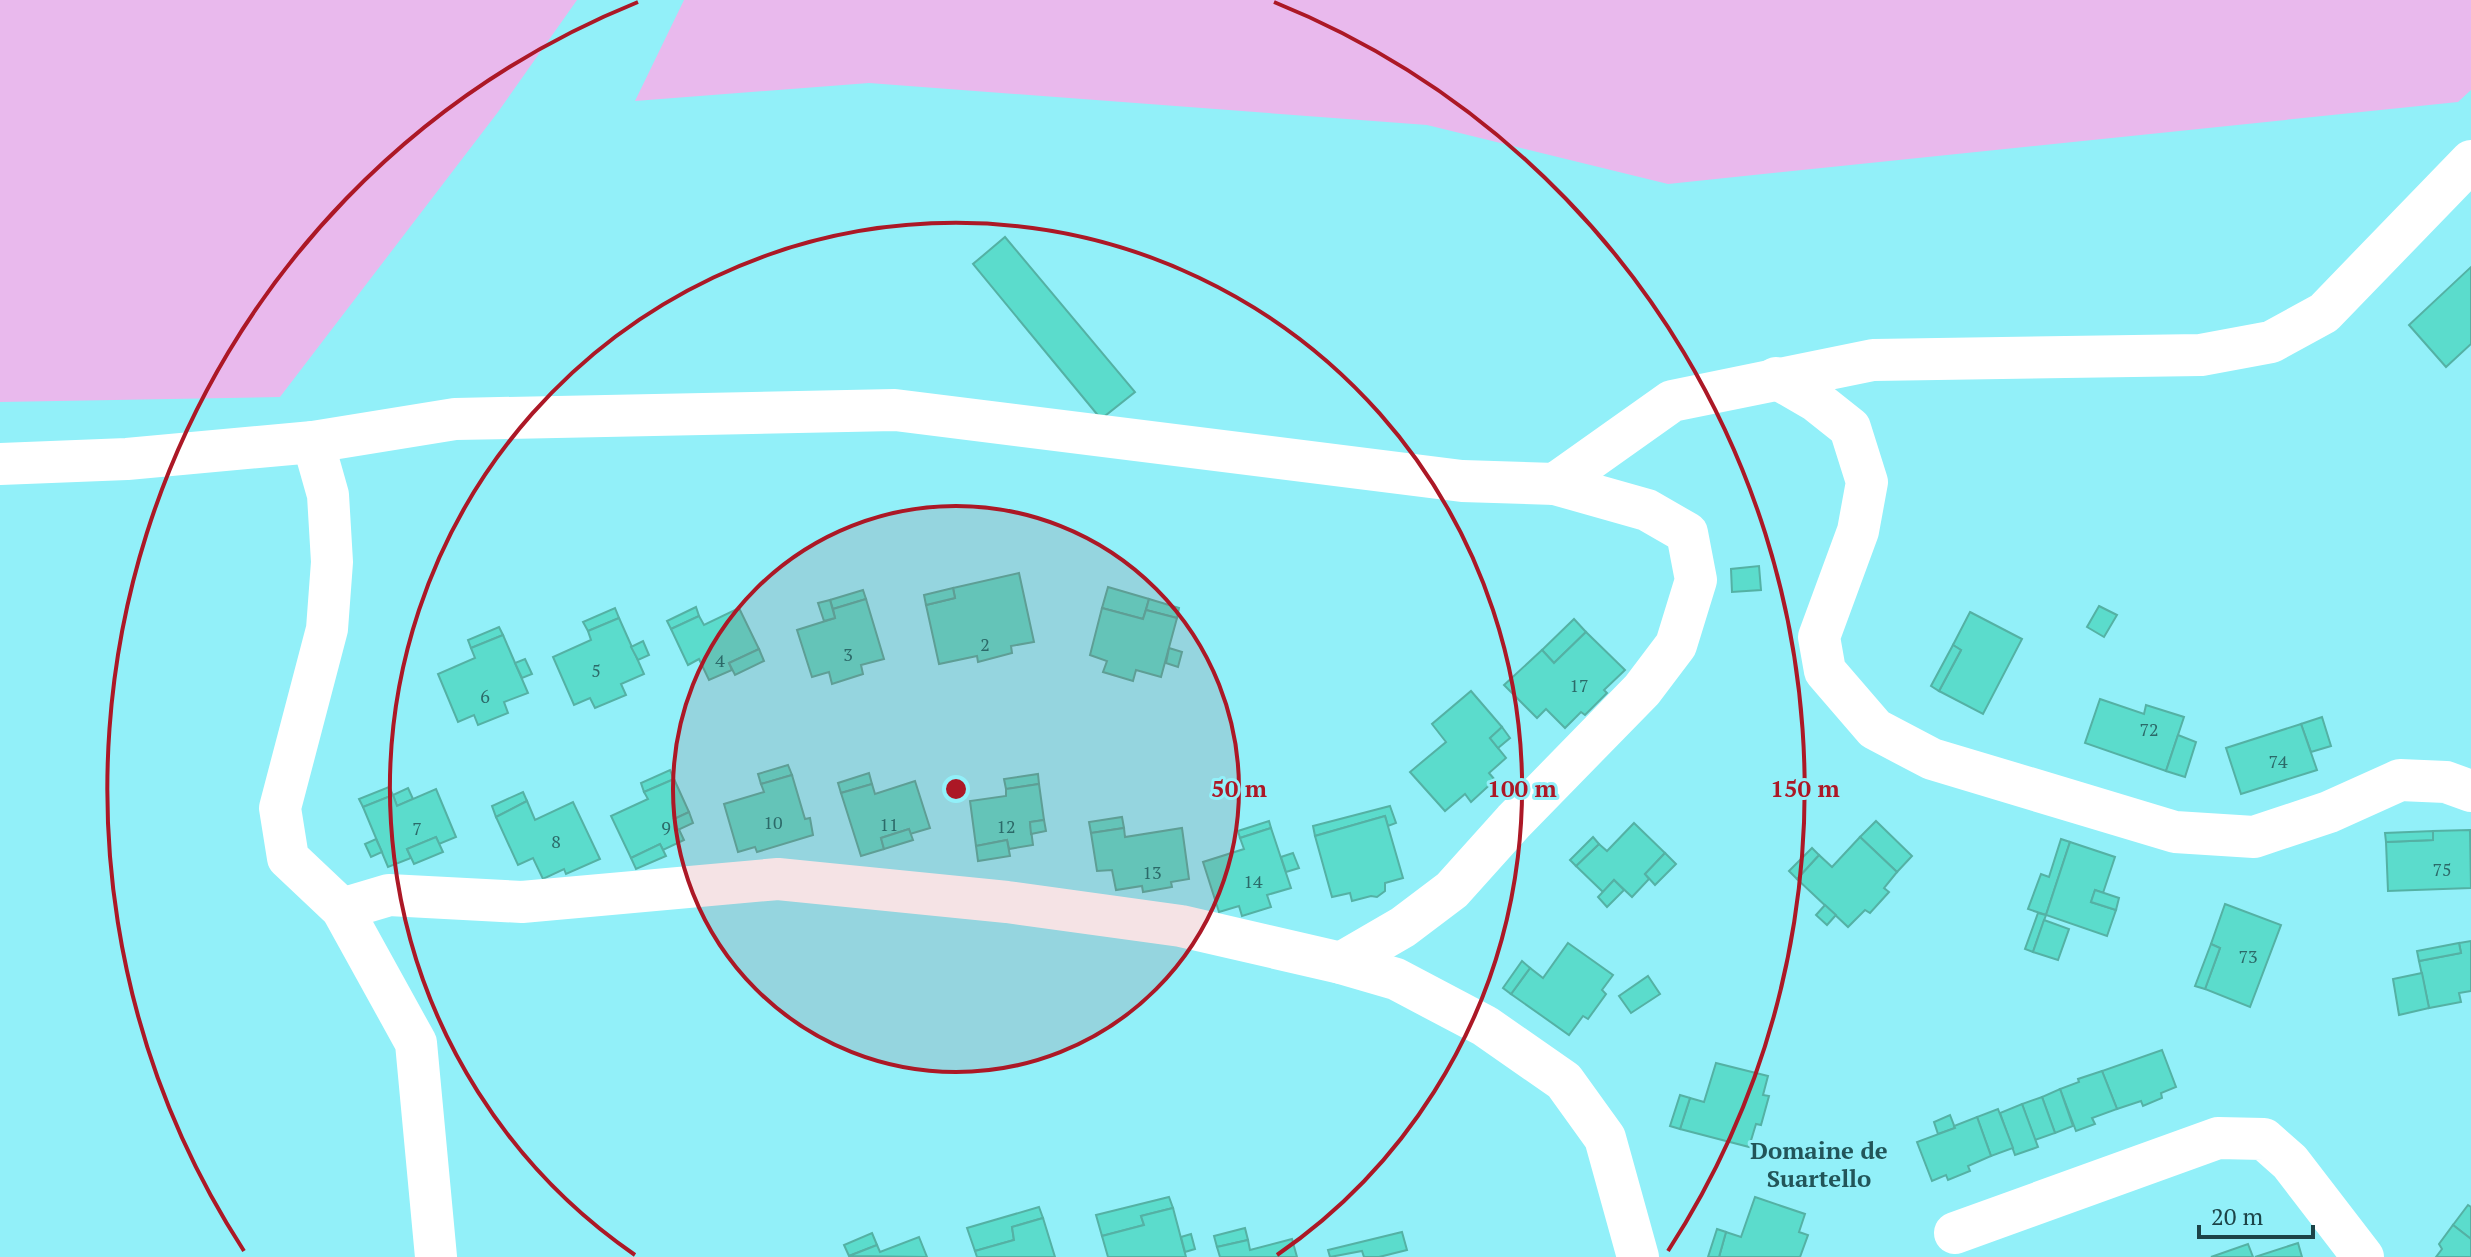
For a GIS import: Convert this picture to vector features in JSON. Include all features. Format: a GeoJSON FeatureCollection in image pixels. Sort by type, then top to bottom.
{"type":"FeatureCollection","features":[{"type":"Feature","properties":{"kind":"street"},"geometry":{"type":"LineString","coordinates":[[1555,484],[1672,401],[1776,378],[1873,360],[2201,355],[2271,342],[2324,313],[2462,185]]}},
{"type":"Feature","properties":{"kind":"street"},"geometry":{"type":"LineString","coordinates":[[1776,378],[1816,401],[1850,428],[1867,482],[1858,531],[1819,637],[1825,671],[1875,729],[1932,759],[2175,832],[2254,837],[2329,812],[2400,780],[2446,782],[2471,791]]}},
{"type":"Feature","properties":{"kind":"street"},"geometry":{"type":"LineString","coordinates":[[0,464],[127,459],[313,442],[455,419],[895,410],[1462,481],[1555,484],[1647,510],[1687,533],[1696,580],[1676,645],[1642,690],[1523,810],[1452,890],[1403,927],[1341,963]]}},
{"type":"Feature","properties":{"kind":"street"},"geometry":{"type":"LineString","coordinates":[[313,442],[328,495],[332,562],[327,629],[280,808],[288,858],[342,909],[416,1043],[436,1257]]}},
{"type":"Feature","properties":{"kind":"street"},"geometry":{"type":"LineString","coordinates":[[342,909],[389,895],[522,902],[778,879],[1007,902],[1181,926],[1341,963],[1396,979],[1485,1026],[1564,1081],[1605,1138],[1638,1257]]}},
{"type":"Feature","properties":{"kind":"street"},"geometry":{"type":"LineString","coordinates":[[1955,1233],[2218,1138],[2264,1139],[2290,1162],[2363,1257]]}},
{"type":"Feature","properties":{"kind":"shaded area"},"geometry":{"type":"Polygon","coordinates":[[[0,0],[577,0],[498,112],[280,397],[0,402],[0,0]]]}},
{"type":"Feature","properties":{"kind":"shaded area"},"geometry":{"type":"Polygon","coordinates":[[[684,0],[2471,0],[2471,90],[2458,102],[1668,184],[1427,125],[869,83],[635,101],[684,0]]]}},
{"type":"Feature","properties":{"kind":"building"},"geometry":{"type":"Polygon","coordinates":[[[1005,237],[1135,392],[1101,419],[973,264],[1005,237]]]}},
{"type":"Feature","properties":{"kind":"building"},"geometry":{"type":"Polygon","coordinates":[[[2471,267],[2471,344],[2446,367],[2409,325],[2471,267]]]}},
{"type":"Feature","properties":{"kind":"building"},"geometry":{"type":"Polygon","coordinates":[[[1759,566],[1761,590],[1732,592],[1731,569],[1759,566]]]}},
{"type":"Feature","properties":{"kind":"building"},"geometry":{"type":"Polygon","coordinates":[[[1019,573],[1034,642],[1011,646],[1012,653],[978,662],[977,656],[939,664],[926,605],[955,598],[953,588],[1019,573]]]}},
{"type":"Feature","properties":{"kind":"building"},"geometry":{"type":"Polygon","coordinates":[[[1108,587],[1149,599],[1143,619],[1102,608],[1108,587]]]}},
{"type":"Feature","properties":{"kind":"building"},"geometry":{"type":"Polygon","coordinates":[[[953,588],[955,598],[926,605],[924,595],[953,588]]]}},
{"type":"Feature","properties":{"kind":"building"},"geometry":{"type":"Polygon","coordinates":[[[863,590],[866,599],[833,609],[830,600],[863,590]]]}},
{"type":"Feature","properties":{"kind":"building"},"geometry":{"type":"Polygon","coordinates":[[[866,599],[884,659],[861,665],[863,674],[832,684],[829,672],[812,677],[797,630],[835,618],[833,609],[866,599]]]}},
{"type":"Feature","properties":{"kind":"building"},"geometry":{"type":"Polygon","coordinates":[[[1149,599],[1179,608],[1177,618],[1146,610],[1149,599]]]}},
{"type":"Feature","properties":{"kind":"building"},"geometry":{"type":"Polygon","coordinates":[[[830,600],[835,618],[824,621],[818,603],[830,600]]]}},
{"type":"Feature","properties":{"kind":"building"},"geometry":{"type":"Polygon","coordinates":[[[2099,606],[2117,615],[2104,637],[2087,627],[2099,606]]]}},
{"type":"Feature","properties":{"kind":"building"},"geometry":{"type":"Polygon","coordinates":[[[696,607],[699,616],[671,629],[667,621],[696,607]]]}},
{"type":"Feature","properties":{"kind":"building"},"geometry":{"type":"Polygon","coordinates":[[[615,608],[619,618],[588,631],[583,622],[615,608]]]}},
{"type":"Feature","properties":{"kind":"building"},"geometry":{"type":"Polygon","coordinates":[[[739,608],[759,649],[729,663],[732,670],[709,680],[699,659],[688,665],[671,629],[699,616],[704,625],[739,608]]]}},
{"type":"Feature","properties":{"kind":"building"},"geometry":{"type":"Polygon","coordinates":[[[1102,608],[1143,619],[1146,610],[1177,618],[1161,677],[1136,670],[1133,681],[1103,672],[1107,661],[1090,655],[1102,608]]]}},
{"type":"Feature","properties":{"kind":"building"},"geometry":{"type":"Polygon","coordinates":[[[1970,612],[2022,639],[1983,714],[1939,691],[1961,650],[1953,645],[1970,612]]]}},
{"type":"Feature","properties":{"kind":"building"},"geometry":{"type":"Polygon","coordinates":[[[619,618],[644,674],[621,684],[626,695],[595,708],[590,698],[574,705],[553,657],[591,640],[588,631],[619,618]]]}},
{"type":"Feature","properties":{"kind":"building"},"geometry":{"type":"Polygon","coordinates":[[[1574,619],[1586,632],[1554,663],[1542,650],[1574,619]]]}},
{"type":"Feature","properties":{"kind":"building"},"geometry":{"type":"Polygon","coordinates":[[[499,627],[503,635],[471,648],[468,640],[499,627]]]}},
{"type":"Feature","properties":{"kind":"building"},"geometry":{"type":"Polygon","coordinates":[[[1586,632],[1625,670],[1604,690],[1607,693],[1585,715],[1581,712],[1565,728],[1546,709],[1537,718],[1504,685],[1542,650],[1554,663],[1586,632]]]}},
{"type":"Feature","properties":{"kind":"building"},"geometry":{"type":"Polygon","coordinates":[[[503,635],[528,693],[504,702],[508,713],[478,725],[474,715],[458,722],[438,674],[475,658],[471,648],[503,635]]]}},
{"type":"Feature","properties":{"kind":"building"},"geometry":{"type":"Polygon","coordinates":[[[643,641],[649,655],[638,660],[631,647],[643,641]]]}},
{"type":"Feature","properties":{"kind":"building"},"geometry":{"type":"Polygon","coordinates":[[[1953,645],[1961,650],[1939,691],[1931,686],[1953,645]]]}},
{"type":"Feature","properties":{"kind":"building"},"geometry":{"type":"Polygon","coordinates":[[[1169,648],[1182,652],[1178,667],[1166,663],[1169,648]]]}},
{"type":"Feature","properties":{"kind":"building"},"geometry":{"type":"Polygon","coordinates":[[[759,649],[764,661],[735,675],[729,663],[759,649]]]}},
{"type":"Feature","properties":{"kind":"building"},"geometry":{"type":"Polygon","coordinates":[[[525,659],[532,674],[522,678],[515,663],[525,659]]]}},
{"type":"Feature","properties":{"kind":"building"},"geometry":{"type":"Polygon","coordinates":[[[1471,691],[1502,727],[1490,738],[1506,758],[1489,773],[1495,780],[1471,802],[1465,794],[1445,811],[1410,772],[1446,742],[1432,724],[1471,691]]]}},
{"type":"Feature","properties":{"kind":"building"},"geometry":{"type":"Polygon","coordinates":[[[2100,699],[2144,714],[2146,705],[2184,717],[2166,771],[2085,743],[2100,699]]]}},
{"type":"Feature","properties":{"kind":"building"},"geometry":{"type":"Polygon","coordinates":[[[2322,717],[2331,746],[2311,752],[2301,724],[2322,717]]]}},
{"type":"Feature","properties":{"kind":"building"},"geometry":{"type":"Polygon","coordinates":[[[2301,724],[2317,770],[2241,794],[2226,748],[2301,724]]]}},
{"type":"Feature","properties":{"kind":"building"},"geometry":{"type":"Polygon","coordinates":[[[1502,727],[1510,738],[1498,748],[1490,738],[1502,727]]]}},
{"type":"Feature","properties":{"kind":"building"},"geometry":{"type":"Polygon","coordinates":[[[2178,735],[2196,742],[2185,777],[2166,771],[2178,735]]]}},
{"type":"Feature","properties":{"kind":"building"},"geometry":{"type":"Polygon","coordinates":[[[788,765],[792,775],[761,784],[758,774],[788,765]]]}},
{"type":"Feature","properties":{"kind":"building"},"geometry":{"type":"Polygon","coordinates":[[[670,770],[674,779],[644,792],[641,783],[670,770]]]}},
{"type":"Feature","properties":{"kind":"building"},"geometry":{"type":"Polygon","coordinates":[[[869,773],[872,784],[841,793],[838,783],[869,773]]]}},
{"type":"Feature","properties":{"kind":"building"},"geometry":{"type":"Polygon","coordinates":[[[1038,774],[1039,784],[1006,789],[1004,779],[1038,774]]]}},
{"type":"Feature","properties":{"kind":"building"},"geometry":{"type":"Polygon","coordinates":[[[792,775],[805,819],[810,818],[813,835],[757,852],[755,847],[738,852],[724,804],[764,792],[761,784],[792,775]]]}},
{"type":"Feature","properties":{"kind":"building"},"geometry":{"type":"Polygon","coordinates":[[[674,779],[689,812],[674,819],[684,840],[663,850],[660,844],[631,858],[611,816],[648,799],[644,792],[674,779]]]}},
{"type":"Feature","properties":{"kind":"building"},"geometry":{"type":"Polygon","coordinates":[[[915,781],[930,828],[910,834],[909,829],[881,838],[884,849],[861,856],[841,793],[872,784],[875,794],[915,781]]]}},
{"type":"Feature","properties":{"kind":"building"},"geometry":{"type":"Polygon","coordinates":[[[1039,784],[1044,820],[1030,822],[1033,845],[1009,849],[1007,840],[976,846],[970,801],[1006,796],[1006,789],[1039,784]]]}},
{"type":"Feature","properties":{"kind":"building"},"geometry":{"type":"Polygon","coordinates":[[[389,787],[393,795],[363,807],[359,799],[389,787]]]}},
{"type":"Feature","properties":{"kind":"building"},"geometry":{"type":"Polygon","coordinates":[[[408,788],[413,799],[397,806],[393,795],[408,788]]]}},
{"type":"Feature","properties":{"kind":"building"},"geometry":{"type":"Polygon","coordinates":[[[436,789],[456,837],[439,844],[436,837],[407,849],[411,858],[388,867],[363,807],[393,795],[397,806],[436,789]]]}},
{"type":"Feature","properties":{"kind":"building"},"geometry":{"type":"Polygon","coordinates":[[[523,792],[527,801],[496,817],[492,806],[523,792]]]}},
{"type":"Feature","properties":{"kind":"building"},"geometry":{"type":"Polygon","coordinates":[[[527,801],[535,820],[573,802],[600,859],[566,874],[564,869],[543,879],[533,858],[518,865],[496,817],[527,801]]]}},
{"type":"Feature","properties":{"kind":"building"},"geometry":{"type":"Polygon","coordinates":[[[1390,806],[1396,823],[1388,826],[1385,816],[1315,836],[1313,826],[1390,806]]]}},
{"type":"Feature","properties":{"kind":"building"},"geometry":{"type":"Polygon","coordinates":[[[689,812],[693,823],[678,830],[674,819],[689,812]]]}},
{"type":"Feature","properties":{"kind":"building"},"geometry":{"type":"Polygon","coordinates":[[[1385,816],[1403,878],[1385,883],[1385,891],[1377,897],[1352,901],[1350,893],[1332,897],[1315,836],[1385,816]]]}},
{"type":"Feature","properties":{"kind":"building"},"geometry":{"type":"Polygon","coordinates":[[[1122,817],[1124,828],[1091,833],[1089,822],[1122,817]]]}},
{"type":"Feature","properties":{"kind":"building"},"geometry":{"type":"Polygon","coordinates":[[[1044,820],[1046,831],[1031,834],[1030,822],[1044,820]]]}},
{"type":"Feature","properties":{"kind":"building"},"geometry":{"type":"Polygon","coordinates":[[[1269,821],[1271,828],[1240,838],[1238,831],[1269,821]]]}},
{"type":"Feature","properties":{"kind":"building"},"geometry":{"type":"Polygon","coordinates":[[[1876,821],[1912,856],[1897,872],[1860,837],[1876,821]]]}},
{"type":"Feature","properties":{"kind":"building"},"geometry":{"type":"Polygon","coordinates":[[[1634,823],[1665,853],[1645,874],[1649,879],[1632,897],[1614,880],[1603,892],[1576,866],[1599,844],[1607,851],[1634,823]]]}},
{"type":"Feature","properties":{"kind":"building"},"geometry":{"type":"Polygon","coordinates":[[[1124,828],[1125,837],[1182,828],[1189,879],[1171,882],[1172,887],[1143,892],[1142,886],[1116,890],[1112,870],[1097,871],[1091,833],[1124,828]]]}},
{"type":"Feature","properties":{"kind":"building"},"geometry":{"type":"Polygon","coordinates":[[[1271,828],[1291,888],[1267,895],[1271,907],[1242,916],[1239,906],[1219,912],[1203,862],[1244,849],[1240,838],[1271,828]]]}},
{"type":"Feature","properties":{"kind":"building"},"geometry":{"type":"Polygon","coordinates":[[[909,829],[913,840],[884,849],[881,838],[909,829]]]}},
{"type":"Feature","properties":{"kind":"building"},"geometry":{"type":"Polygon","coordinates":[[[2470,830],[2471,888],[2388,891],[2386,842],[2433,840],[2433,831],[2470,830]]]}},
{"type":"Feature","properties":{"kind":"building"},"geometry":{"type":"Polygon","coordinates":[[[2433,831],[2433,840],[2386,842],[2385,833],[2433,831]]]}},
{"type":"Feature","properties":{"kind":"building"},"geometry":{"type":"Polygon","coordinates":[[[436,837],[443,852],[414,864],[407,849],[436,837]]]}},
{"type":"Feature","properties":{"kind":"building"},"geometry":{"type":"Polygon","coordinates":[[[1593,837],[1599,844],[1576,866],[1570,860],[1593,837]]]}},
{"type":"Feature","properties":{"kind":"building"},"geometry":{"type":"Polygon","coordinates":[[[1860,837],[1897,872],[1884,888],[1889,892],[1870,913],[1865,910],[1848,927],[1797,879],[1819,855],[1832,867],[1860,837]]]}},
{"type":"Feature","properties":{"kind":"building"},"geometry":{"type":"Polygon","coordinates":[[[376,839],[382,852],[371,857],[365,844],[376,839]]]}},
{"type":"Feature","properties":{"kind":"building"},"geometry":{"type":"Polygon","coordinates":[[[2061,839],[2070,842],[2046,915],[2028,909],[2041,874],[2049,877],[2061,839]]]}},
{"type":"Feature","properties":{"kind":"building"},"geometry":{"type":"Polygon","coordinates":[[[1007,840],[1010,856],[978,861],[976,846],[1007,840]]]}},
{"type":"Feature","properties":{"kind":"building"},"geometry":{"type":"Polygon","coordinates":[[[2070,842],[2115,857],[2103,893],[2095,890],[2091,902],[2116,910],[2107,936],[2046,915],[2070,842]]]}},
{"type":"Feature","properties":{"kind":"building"},"geometry":{"type":"Polygon","coordinates":[[[660,844],[666,856],[636,869],[631,858],[660,844]]]}},
{"type":"Feature","properties":{"kind":"building"},"geometry":{"type":"Polygon","coordinates":[[[1812,848],[1819,855],[1797,879],[1789,871],[1812,848]]]}},
{"type":"Feature","properties":{"kind":"building"},"geometry":{"type":"Polygon","coordinates":[[[1293,853],[1299,868],[1286,872],[1281,857],[1293,853]]]}},
{"type":"Feature","properties":{"kind":"building"},"geometry":{"type":"Polygon","coordinates":[[[1665,853],[1676,864],[1655,885],[1645,874],[1665,853]]]}},
{"type":"Feature","properties":{"kind":"building"},"geometry":{"type":"Polygon","coordinates":[[[1614,880],[1624,890],[1607,907],[1598,897],[1614,880]]]}},
{"type":"Feature","properties":{"kind":"building"},"geometry":{"type":"Polygon","coordinates":[[[2095,890],[2119,898],[2116,910],[2091,902],[2095,890]]]}},
{"type":"Feature","properties":{"kind":"building"},"geometry":{"type":"Polygon","coordinates":[[[2225,904],[2281,925],[2250,1007],[2205,989],[2220,948],[2211,944],[2225,904]]]}},
{"type":"Feature","properties":{"kind":"building"},"geometry":{"type":"Polygon","coordinates":[[[1825,905],[1836,915],[1827,925],[1816,915],[1825,905]]]}},
{"type":"Feature","properties":{"kind":"building"},"geometry":{"type":"Polygon","coordinates":[[[2038,913],[2046,915],[2033,952],[2025,949],[2038,913]]]}},
{"type":"Feature","properties":{"kind":"building"},"geometry":{"type":"Polygon","coordinates":[[[2044,920],[2069,929],[2058,960],[2033,952],[2044,920]]]}},
{"type":"Feature","properties":{"kind":"building"},"geometry":{"type":"Polygon","coordinates":[[[2471,941],[2471,991],[2459,993],[2461,1002],[2429,1008],[2419,961],[2461,953],[2459,943],[2471,941]]]}},
{"type":"Feature","properties":{"kind":"building"},"geometry":{"type":"Polygon","coordinates":[[[1568,943],[1613,975],[1602,990],[1606,994],[1588,1019],[1583,1016],[1569,1035],[1511,994],[1530,968],[1543,978],[1568,943]]]}},
{"type":"Feature","properties":{"kind":"building"},"geometry":{"type":"Polygon","coordinates":[[[2459,943],[2461,953],[2419,961],[2417,951],[2459,943]]]}},
{"type":"Feature","properties":{"kind":"building"},"geometry":{"type":"Polygon","coordinates":[[[2211,944],[2220,948],[2205,989],[2195,986],[2211,944]]]}},
{"type":"Feature","properties":{"kind":"building"},"geometry":{"type":"Polygon","coordinates":[[[1522,961],[1530,968],[1511,994],[1503,988],[1522,961]]]}},
{"type":"Feature","properties":{"kind":"building"},"geometry":{"type":"Polygon","coordinates":[[[2422,973],[2429,1008],[2399,1015],[2393,979],[2422,973]]]}},
{"type":"Feature","properties":{"kind":"building"},"geometry":{"type":"Polygon","coordinates":[[[1648,976],[1660,994],[1631,1013],[1619,996],[1648,976]]]}},
{"type":"Feature","properties":{"kind":"building"},"geometry":{"type":"Polygon","coordinates":[[[2162,1050],[2176,1087],[2161,1093],[2162,1098],[2143,1106],[2141,1101],[2117,1109],[2102,1071],[2162,1050]]]}},
{"type":"Feature","properties":{"kind":"building"},"geometry":{"type":"Polygon","coordinates":[[[1716,1063],[1768,1076],[1763,1095],[1769,1096],[1761,1125],[1756,1124],[1749,1147],[1680,1129],[1690,1098],[1704,1102],[1716,1063]]]}},
{"type":"Feature","properties":{"kind":"building"},"geometry":{"type":"Polygon","coordinates":[[[2102,1071],[2117,1109],[2092,1118],[2095,1124],[2076,1131],[2060,1089],[2102,1071]]]}},
{"type":"Feature","properties":{"kind":"building"},"geometry":{"type":"Polygon","coordinates":[[[2060,1089],[2073,1126],[2055,1133],[2042,1097],[2060,1089]]]}},
{"type":"Feature","properties":{"kind":"building"},"geometry":{"type":"Polygon","coordinates":[[[1680,1095],[1690,1098],[1680,1129],[1670,1126],[1680,1095]]]}},
{"type":"Feature","properties":{"kind":"building"},"geometry":{"type":"Polygon","coordinates":[[[2042,1097],[2055,1133],[2035,1140],[2022,1104],[2042,1097]]]}},
{"type":"Feature","properties":{"kind":"building"},"geometry":{"type":"Polygon","coordinates":[[[2022,1104],[2038,1147],[2015,1155],[2000,1113],[2022,1104]]]}},
{"type":"Feature","properties":{"kind":"building"},"geometry":{"type":"Polygon","coordinates":[[[1998,1109],[2013,1148],[1991,1156],[1977,1117],[1998,1109]]]}},
{"type":"Feature","properties":{"kind":"building"},"geometry":{"type":"Polygon","coordinates":[[[1950,1115],[1955,1128],[1938,1134],[1934,1122],[1950,1115]]]}},
{"type":"Feature","properties":{"kind":"building"},"geometry":{"type":"Polygon","coordinates":[[[1977,1117],[1991,1156],[1968,1166],[1970,1171],[1948,1180],[1946,1175],[1932,1181],[1917,1142],[1977,1117]]]}},
{"type":"Feature","properties":{"kind":"building"},"geometry":{"type":"Polygon","coordinates":[[[1169,1197],[1173,1208],[1141,1216],[1144,1225],[1102,1236],[1096,1215],[1169,1197]]]}},
{"type":"Feature","properties":{"kind":"building"},"geometry":{"type":"Polygon","coordinates":[[[1755,1197],[1805,1214],[1799,1232],[1808,1235],[1800,1257],[1719,1257],[1726,1232],[1741,1237],[1755,1197]]]}},
{"type":"Feature","properties":{"kind":"building"},"geometry":{"type":"Polygon","coordinates":[[[2468,1205],[2471,1207],[2471,1239],[2453,1225],[2468,1205]]]}},
{"type":"Feature","properties":{"kind":"building"},"geometry":{"type":"Polygon","coordinates":[[[1039,1207],[1043,1218],[1012,1227],[1014,1240],[975,1251],[967,1228],[1039,1207]]]}},
{"type":"Feature","properties":{"kind":"building"},"geometry":{"type":"Polygon","coordinates":[[[1173,1208],[1186,1257],[1108,1257],[1102,1236],[1144,1225],[1141,1216],[1173,1208]]]}},
{"type":"Feature","properties":{"kind":"building"},"geometry":{"type":"Polygon","coordinates":[[[1043,1218],[1055,1257],[977,1257],[975,1251],[1014,1240],[1012,1227],[1043,1218]]]}},
{"type":"Feature","properties":{"kind":"building"},"geometry":{"type":"Polygon","coordinates":[[[2453,1225],[2471,1239],[2471,1257],[2436,1257],[2442,1249],[2439,1244],[2453,1225]]]}},
{"type":"Feature","properties":{"kind":"building"},"geometry":{"type":"Polygon","coordinates":[[[1245,1228],[1248,1240],[1217,1247],[1214,1236],[1245,1228]]]}},
{"type":"Feature","properties":{"kind":"building"},"geometry":{"type":"Polygon","coordinates":[[[1717,1229],[1726,1232],[1719,1257],[1708,1257],[1717,1229]]]}},
{"type":"Feature","properties":{"kind":"building"},"geometry":{"type":"Polygon","coordinates":[[[1402,1232],[1407,1250],[1379,1257],[1364,1257],[1362,1251],[1330,1257],[1328,1250],[1402,1232]]]}},
{"type":"Feature","properties":{"kind":"building"},"geometry":{"type":"Polygon","coordinates":[[[872,1233],[877,1245],[849,1256],[844,1245],[872,1233]]]}},
{"type":"Feature","properties":{"kind":"building"},"geometry":{"type":"Polygon","coordinates":[[[1191,1234],[1195,1249],[1185,1252],[1181,1237],[1191,1234]]]}},
{"type":"Feature","properties":{"kind":"building"},"geometry":{"type":"Polygon","coordinates":[[[919,1237],[927,1257],[849,1256],[877,1245],[880,1252],[919,1237]]]}},
{"type":"Feature","properties":{"kind":"building"},"geometry":{"type":"Polygon","coordinates":[[[1292,1239],[1297,1257],[1220,1257],[1217,1247],[1248,1240],[1250,1250],[1292,1239]]]}},
{"type":"Feature","properties":{"kind":"building"},"geometry":{"type":"Polygon","coordinates":[[[2298,1243],[2302,1257],[2255,1257],[2298,1243]]]}},
{"type":"Feature","properties":{"kind":"building"},"geometry":{"type":"Polygon","coordinates":[[[2248,1244],[2253,1257],[2211,1257],[2248,1244]]]}},
{"type":"Feature","properties":{"kind":"district","name":"Domaine de Suartello"},"geometry":{"type":"Point","coordinates":[1819,1164]}}]}
